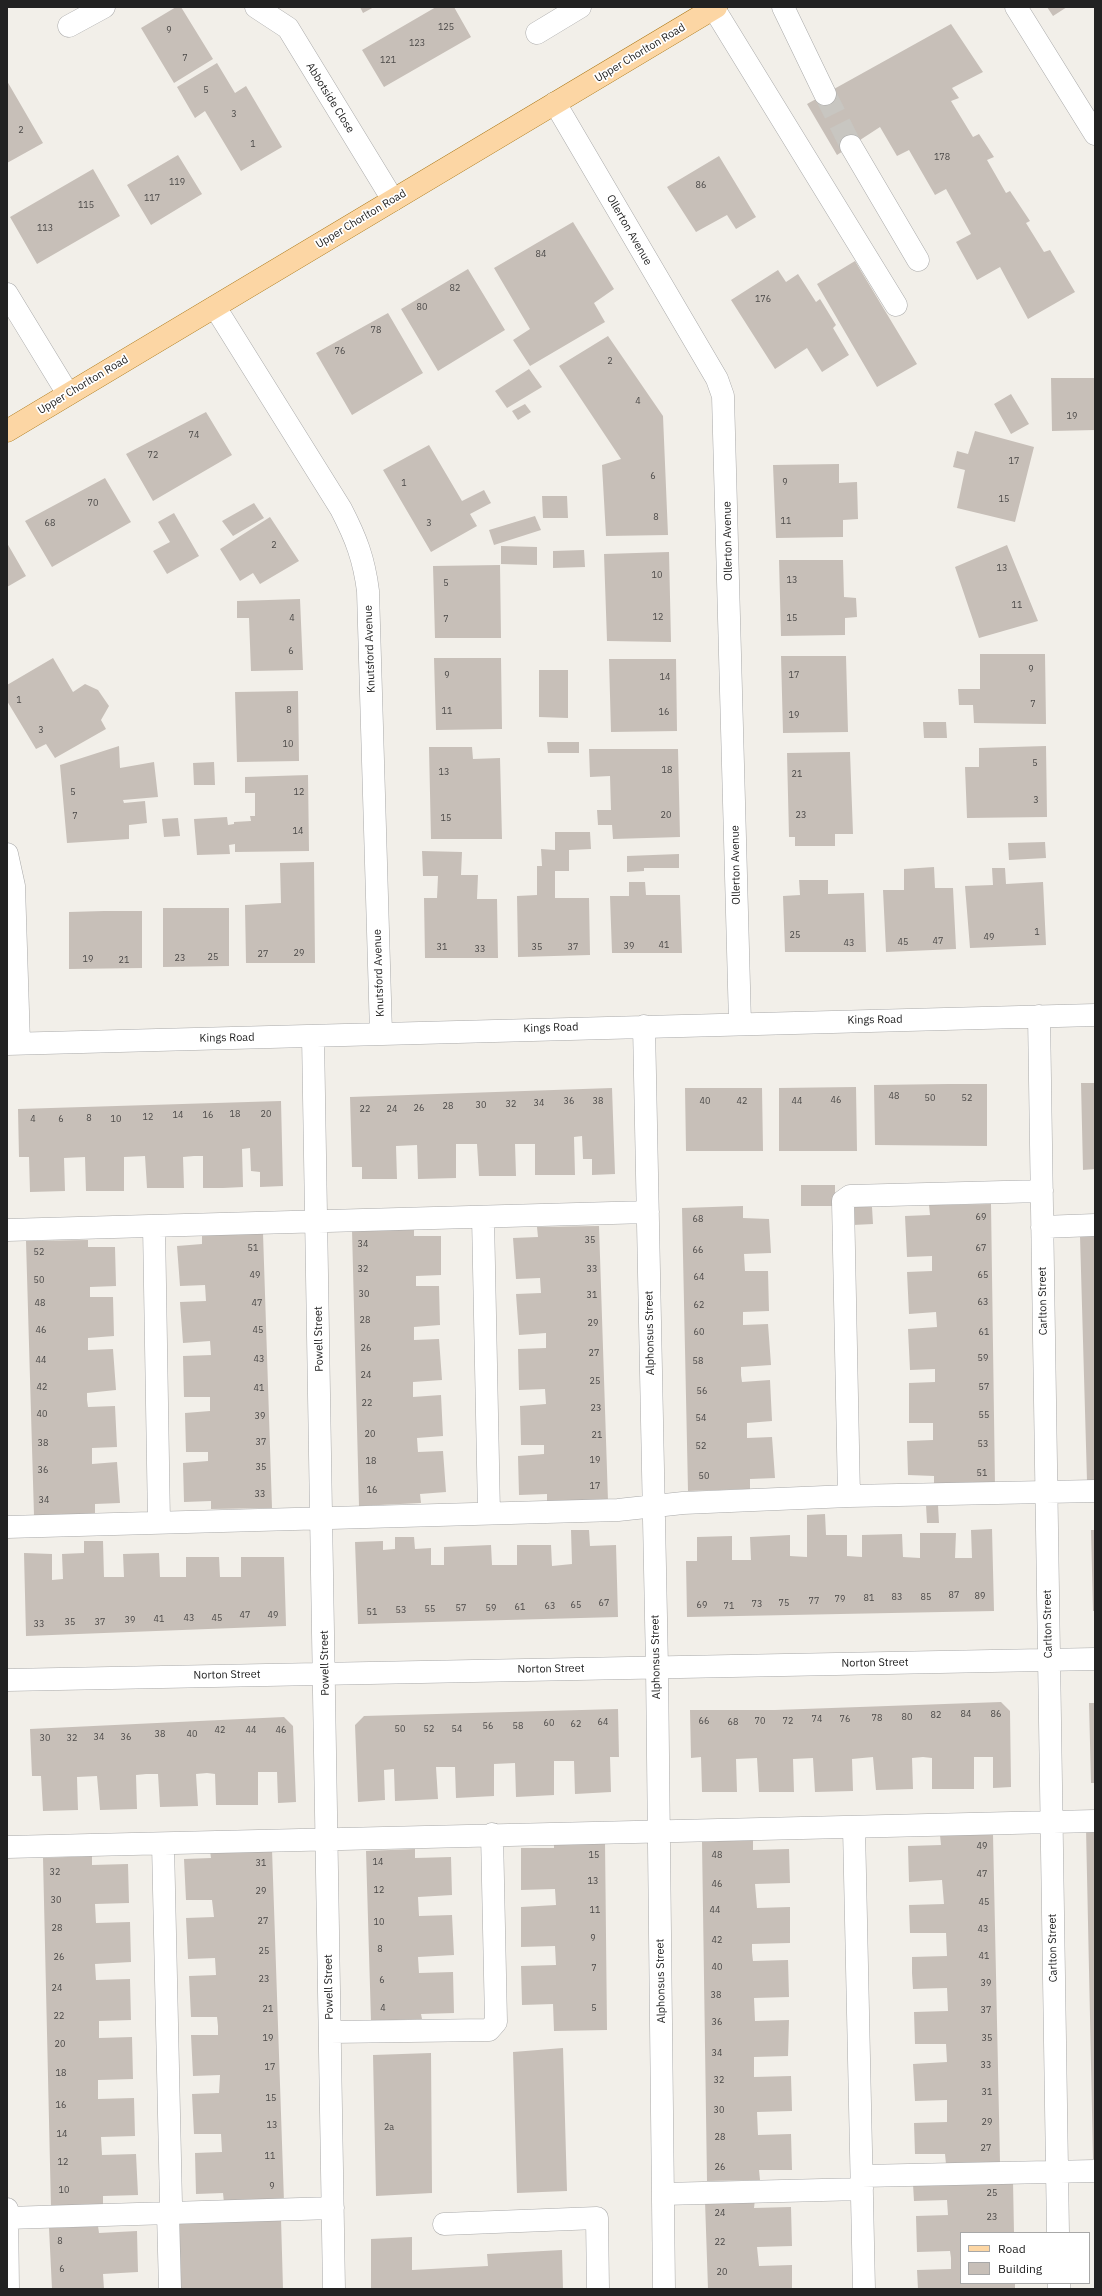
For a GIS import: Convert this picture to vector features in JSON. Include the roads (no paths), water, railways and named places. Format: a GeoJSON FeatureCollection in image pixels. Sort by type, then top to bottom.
{"type":"FeatureCollection","features":[{"type":"Feature","properties":{"kind":"main road","name":"Upper Chorlton Road"},"geometry":{"type":"LineString","coordinates":[[7,430],[215,307],[714,7]]}},
{"type":"Feature","properties":{"kind":"street"},"geometry":{"type":"LineString","coordinates":[[69,26],[104,7]]}},
{"type":"Feature","properties":{"kind":"street","name":"Abbotside Close"},"geometry":{"type":"LineString","coordinates":[[256,7],[288,28],[393,200]]}},
{"type":"Feature","properties":{"kind":"street"},"geometry":{"type":"LineString","coordinates":[[537,33],[580,7]]}},
{"type":"Feature","properties":{"kind":"street"},"geometry":{"type":"LineString","coordinates":[[714,7],[896,305]]}},
{"type":"Feature","properties":{"kind":"street"},"geometry":{"type":"LineString","coordinates":[[783,7],[825,94]]}},
{"type":"Feature","properties":{"kind":"street"},"geometry":{"type":"LineString","coordinates":[[1016,7],[1095,134]]}},
{"type":"Feature","properties":{"kind":"street","name":"Ollerton Avenue"},"geometry":{"type":"LineString","coordinates":[[555,103],[717,379],[723,396],[740,1023]]}},
{"type":"Feature","properties":{"kind":"street"},"geometry":{"type":"LineString","coordinates":[[851,146],[918,260]]}},
{"type":"Feature","properties":{"kind":"street"},"geometry":{"type":"LineString","coordinates":[[7,294],[68,394]]}},
{"type":"Feature","properties":{"kind":"street","name":"Knutsford Avenue"},"geometry":{"type":"LineString","coordinates":[[215,307],[341,510],[354,535],[364,560],[368,591],[381,1033]]}},
{"type":"Feature","properties":{"kind":"street"},"geometry":{"type":"LineString","coordinates":[[7,854],[14,886],[13,1043]]}},
{"type":"Feature","properties":{"kind":"street","name":"Kings Road"},"geometry":{"type":"LineString","coordinates":[[13,1043],[1095,1015]]}},
{"type":"Feature","properties":{"kind":"street","name":"Carlton Street"},"geometry":{"type":"LineString","coordinates":[[1039,1016],[1045,1493],[1058,2232]]}},
{"type":"Feature","properties":{"kind":"street","name":"Alphonsus Street"},"geometry":{"type":"LineString","coordinates":[[644,1026],[652,1507],[657,1667],[664,2289]]}},
{"type":"Feature","properties":{"kind":"street","name":"Powell Street"},"geometry":{"type":"LineString","coordinates":[[313,1036],[325,1673],[334,2289]]}},
{"type":"Feature","properties":{"kind":"street"},"geometry":{"type":"LineString","coordinates":[[849,1496],[843,1201],[850,1196],[1042,1191]]}},
{"type":"Feature","properties":{"kind":"street"},"geometry":{"type":"LineString","coordinates":[[7,1230],[648,1212]]}},
{"type":"Feature","properties":{"kind":"street"},"geometry":{"type":"LineString","coordinates":[[483,1217],[489,1513]]}},
{"type":"Feature","properties":{"kind":"street"},"geometry":{"type":"LineString","coordinates":[[1042,1227],[1095,1225]]}},
{"type":"Feature","properties":{"kind":"street"},"geometry":{"type":"LineString","coordinates":[[154,1226],[159,1522]]}},
{"type":"Feature","properties":{"kind":"street"},"geometry":{"type":"LineString","coordinates":[[7,1527],[322,1517],[618,1510],[683,1503],[849,1496],[1095,1491]]}},
{"type":"Feature","properties":{"kind":"street","name":"Norton Street"},"geometry":{"type":"LineString","coordinates":[[7,1680],[1095,1658]]}},
{"type":"Feature","properties":{"kind":"street"},"geometry":{"type":"LineString","coordinates":[[7,1846],[163,1844],[492,1834],[659,1830],[854,1828],[1095,1821]]}},
{"type":"Feature","properties":{"kind":"street"},"geometry":{"type":"LineString","coordinates":[[854,1828],[864,2289]]}},
{"type":"Feature","properties":{"kind":"street"},"geometry":{"type":"LineString","coordinates":[[330,2032],[489,2030],[496,2022],[492,1834]]}},
{"type":"Feature","properties":{"kind":"street"},"geometry":{"type":"LineString","coordinates":[[163,1844],[171,2196],[168,2213],[170,2289]]}},
{"type":"Feature","properties":{"kind":"street"},"geometry":{"type":"LineString","coordinates":[[663,2194],[862,2182],[1095,2171]]}},
{"type":"Feature","properties":{"kind":"street"},"geometry":{"type":"LineString","coordinates":[[7,2218],[333,2208]]}},
{"type":"Feature","properties":{"kind":"street"},"geometry":{"type":"LineString","coordinates":[[7,2209],[8,2289]]}},
{"type":"Feature","properties":{"kind":"street"},"geometry":{"type":"LineString","coordinates":[[444,2224],[597,2218],[598,2289]]}},
{"type":"Feature","properties":{"kind":"tunnel"},"geometry":{"type":"LineString","coordinates":[[825,94],[851,146]]}}]}
